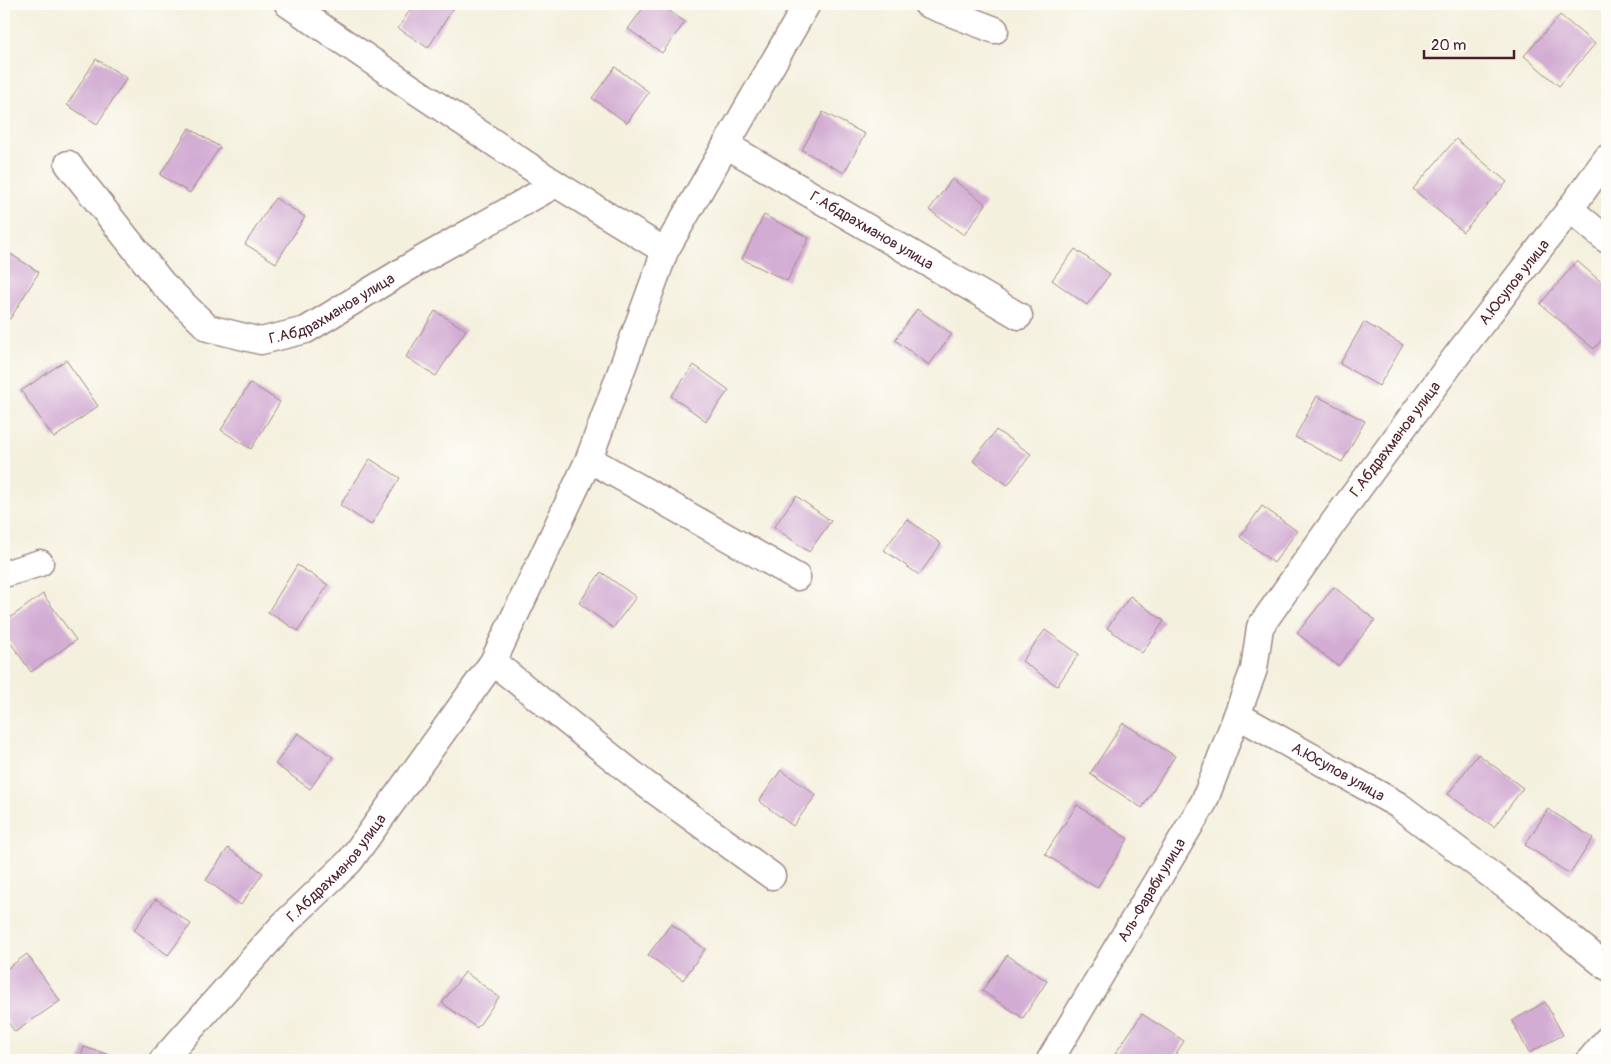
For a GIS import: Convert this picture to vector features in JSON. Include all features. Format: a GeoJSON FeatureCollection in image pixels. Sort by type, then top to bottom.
{"type":"FeatureCollection","features":[{"type":"Feature","properties":{"kind":"street"},"geometry":{"type":"LineString","coordinates":[[288,4],[556,184],[665,251]]}},
{"type":"Feature","properties":{"kind":"street","name":"Г.Абдрахманов улица"},"geometry":{"type":"LineString","coordinates":[[163,1060],[283,925],[350,861],[493,662],[588,459],[665,251],[807,4]]}},
{"type":"Feature","properties":{"kind":"street"},"geometry":{"type":"LineString","coordinates":[[927,4],[995,30]]}},
{"type":"Feature","properties":{"kind":"street","name":"Г.Абдрахманов улица"},"geometry":{"type":"LineString","coordinates":[[726,145],[1019,316]]}},
{"type":"Feature","properties":{"kind":"street","name":"А.Юсупов улица"},"geometry":{"type":"LineString","coordinates":[[1457,355],[1607,158]]}},
{"type":"Feature","properties":{"kind":"street","name":"Г.Абдрахманов улица"},"geometry":{"type":"LineString","coordinates":[[68,164],[162,283],[208,328],[261,341],[306,330],[419,261],[556,184]]}},
{"type":"Feature","properties":{"kind":"street"},"geometry":{"type":"LineString","coordinates":[[1570,209],[1607,240]]}},
{"type":"Feature","properties":{"kind":"street","name":"Г.Абдрахманов улица"},"geometry":{"type":"LineString","coordinates":[[1237,715],[1254,668],[1260,627],[1332,523],[1457,355]]}},
{"type":"Feature","properties":{"kind":"street"},"geometry":{"type":"LineString","coordinates":[[588,459],[797,578]]}},
{"type":"Feature","properties":{"kind":"street"},"geometry":{"type":"LineString","coordinates":[[4,574],[40,563]]}},
{"type":"Feature","properties":{"kind":"street"},"geometry":{"type":"LineString","coordinates":[[493,662],[644,783],[772,876]]}},
{"type":"Feature","properties":{"kind":"street","name":"А.Юсупов улица"},"geometry":{"type":"LineString","coordinates":[[1237,715],[1398,806],[1523,899],[1607,968]]}},
{"type":"Feature","properties":{"kind":"street","name":"Аль-Фараби улица"},"geometry":{"type":"LineString","coordinates":[[1050,1060],[1204,802],[1237,715]]}},
{"type":"Feature","properties":{"kind":"street"},"geometry":{"type":"LineString","coordinates":[[1590,1060],[1607,1040]]}},
{"type":"Feature","properties":{"kind":"building"},"geometry":{"type":"Polygon","coordinates":[[[414,4],[456,4],[428,48],[398,28],[414,4]]]}},
{"type":"Feature","properties":{"kind":"building"},"geometry":{"type":"Polygon","coordinates":[[[646,4],[659,4],[685,22],[662,53],[628,29],[646,4]]]}},
{"type":"Feature","properties":{"kind":"building"},"geometry":{"type":"Polygon","coordinates":[[[1560,15],[1595,44],[1559,86],[1524,56],[1560,15]]]}},
{"type":"Feature","properties":{"kind":"building"},"geometry":{"type":"Polygon","coordinates":[[[96,59],[127,78],[97,124],[67,105],[96,59]]]}},
{"type":"Feature","properties":{"kind":"building"},"geometry":{"type":"Polygon","coordinates":[[[615,67],[649,92],[627,123],[592,98],[615,67]]]}},
{"type":"Feature","properties":{"kind":"building"},"geometry":{"type":"Polygon","coordinates":[[[823,112],[865,134],[844,173],[802,150],[823,112]]]}},
{"type":"Feature","properties":{"kind":"building"},"geometry":{"type":"Polygon","coordinates":[[[189,128],[220,147],[190,193],[160,175],[189,128]]]}},
{"type":"Feature","properties":{"kind":"building"},"geometry":{"type":"Polygon","coordinates":[[[1456,139],[1507,182],[1463,232],[1413,189],[1456,139]]]}},
{"type":"Feature","properties":{"kind":"building"},"geometry":{"type":"Polygon","coordinates":[[[952,179],[986,204],[964,235],[929,210],[952,179]]]}},
{"type":"Feature","properties":{"kind":"building"},"geometry":{"type":"Polygon","coordinates":[[[275,198],[305,217],[276,263],[245,244],[275,198]]]}},
{"type":"Feature","properties":{"kind":"building"},"geometry":{"type":"Polygon","coordinates":[[[764,215],[809,238],[787,281],[742,259],[764,215]]]}},
{"type":"Feature","properties":{"kind":"building"},"geometry":{"type":"Polygon","coordinates":[[[1075,249],[1110,274],[1087,305],[1052,280],[1075,249]]]}},
{"type":"Feature","properties":{"kind":"building"},"geometry":{"type":"Polygon","coordinates":[[[9,253],[39,272],[10,319],[4,315],[4,262],[9,253]]]}},
{"type":"Feature","properties":{"kind":"building"},"geometry":{"type":"Polygon","coordinates":[[[1577,261],[1607,287],[1607,333],[1594,349],[1540,304],[1577,261]]]}},
{"type":"Feature","properties":{"kind":"building"},"geometry":{"type":"Polygon","coordinates":[[[917,309],[952,334],[929,365],[895,340],[917,309]]]}},
{"type":"Feature","properties":{"kind":"building"},"geometry":{"type":"Polygon","coordinates":[[[435,311],[466,330],[436,376],[406,357],[435,311]]]}},
{"type":"Feature","properties":{"kind":"building"},"geometry":{"type":"Polygon","coordinates":[[[1364,322],[1403,345],[1379,386],[1340,364],[1364,322]]]}},
{"type":"Feature","properties":{"kind":"building"},"geometry":{"type":"Polygon","coordinates":[[[66,360],[98,406],[54,438],[21,391],[66,360]]]}},
{"type":"Feature","properties":{"kind":"building"},"geometry":{"type":"Polygon","coordinates":[[[694,365],[729,390],[706,421],[671,396],[694,365]]]}},
{"type":"Feature","properties":{"kind":"building"},"geometry":{"type":"Polygon","coordinates":[[[250,383],[280,402],[251,449],[221,430],[250,383]]]}},
{"type":"Feature","properties":{"kind":"building"},"geometry":{"type":"Polygon","coordinates":[[[1317,396],[1365,421],[1342,462],[1295,437],[1317,396]]]}},
{"type":"Feature","properties":{"kind":"building"},"geometry":{"type":"Polygon","coordinates":[[[996,430],[1031,454],[1008,485],[973,461],[996,430]]]}},
{"type":"Feature","properties":{"kind":"building"},"geometry":{"type":"Polygon","coordinates":[[[370,459],[400,478],[371,525],[340,505],[370,459]]]}},
{"type":"Feature","properties":{"kind":"building"},"geometry":{"type":"Polygon","coordinates":[[[796,496],[831,521],[809,552],[774,527],[796,496]]]}},
{"type":"Feature","properties":{"kind":"building"},"geometry":{"type":"Polygon","coordinates":[[[1262,506],[1297,531],[1274,563],[1240,537],[1262,506]]]}},
{"type":"Feature","properties":{"kind":"building"},"geometry":{"type":"Polygon","coordinates":[[[907,519],[941,544],[919,575],[884,550],[907,519]]]}},
{"type":"Feature","properties":{"kind":"building"},"geometry":{"type":"Polygon","coordinates":[[[297,565],[328,585],[298,631],[268,612],[297,565]]]}},
{"type":"Feature","properties":{"kind":"building"},"geometry":{"type":"Polygon","coordinates":[[[601,572],[636,597],[613,628],[579,603],[601,572]]]}},
{"type":"Feature","properties":{"kind":"building"},"geometry":{"type":"Polygon","coordinates":[[[1334,587],[1375,620],[1338,666],[1297,633],[1334,587]]]}},
{"type":"Feature","properties":{"kind":"building"},"geometry":{"type":"Polygon","coordinates":[[[43,594],[76,640],[31,672],[4,633],[4,622],[43,594]]]}},
{"type":"Feature","properties":{"kind":"building"},"geometry":{"type":"Polygon","coordinates":[[[1130,596],[1164,621],[1142,653],[1107,628],[1130,596]]]}},
{"type":"Feature","properties":{"kind":"building"},"geometry":{"type":"Polygon","coordinates":[[[1045,630],[1079,654],[1057,686],[1022,661],[1045,630]]]}},
{"type":"Feature","properties":{"kind":"building"},"geometry":{"type":"Polygon","coordinates":[[[1123,723],[1175,756],[1142,808],[1090,774],[1123,723]]]}},
{"type":"Feature","properties":{"kind":"building"},"geometry":{"type":"Polygon","coordinates":[[[298,733],[333,757],[310,789],[275,764],[298,733]]]}},
{"type":"Feature","properties":{"kind":"building"},"geometry":{"type":"Polygon","coordinates":[[[1478,754],[1523,788],[1494,827],[1448,794],[1478,754]]]}},
{"type":"Feature","properties":{"kind":"building"},"geometry":{"type":"Polygon","coordinates":[[[781,770],[816,795],[793,826],[759,801],[781,770]]]}},
{"type":"Feature","properties":{"kind":"building"},"geometry":{"type":"Polygon","coordinates":[[[1077,805],[1128,839],[1097,888],[1045,854],[1077,805]]]}},
{"type":"Feature","properties":{"kind":"building"},"geometry":{"type":"Polygon","coordinates":[[[1548,809],[1593,838],[1570,874],[1525,845],[1548,809]]]}},
{"type":"Feature","properties":{"kind":"building"},"geometry":{"type":"Polygon","coordinates":[[[228,848],[263,873],[241,905],[206,880],[228,848]]]}},
{"type":"Feature","properties":{"kind":"building"},"geometry":{"type":"Polygon","coordinates":[[[156,899],[191,924],[168,955],[134,930],[156,899]]]}},
{"type":"Feature","properties":{"kind":"building"},"geometry":{"type":"Polygon","coordinates":[[[671,924],[705,949],[683,980],[648,955],[671,924]]]}},
{"type":"Feature","properties":{"kind":"building"},"geometry":{"type":"Polygon","coordinates":[[[27,954],[60,1001],[15,1032],[4,1016],[4,971],[27,954]]]}},
{"type":"Feature","properties":{"kind":"building"},"geometry":{"type":"Polygon","coordinates":[[[1007,955],[1047,981],[1023,1018],[982,991],[1007,955]]]}},
{"type":"Feature","properties":{"kind":"building"},"geometry":{"type":"Polygon","coordinates":[[[465,972],[499,997],[477,1028],[442,1003],[465,972]]]}},
{"type":"Feature","properties":{"kind":"building"},"geometry":{"type":"Polygon","coordinates":[[[1545,1002],[1563,1035],[1529,1053],[1512,1021],[1545,1002]]]}},
{"type":"Feature","properties":{"kind":"building"},"geometry":{"type":"Polygon","coordinates":[[[1142,1014],[1184,1041],[1172,1060],[1111,1060],[1142,1014]]]}},
{"type":"Feature","properties":{"kind":"building"},"geometry":{"type":"Polygon","coordinates":[[[84,1047],[112,1056],[111,1060],[80,1060],[84,1047]]]}}]}
